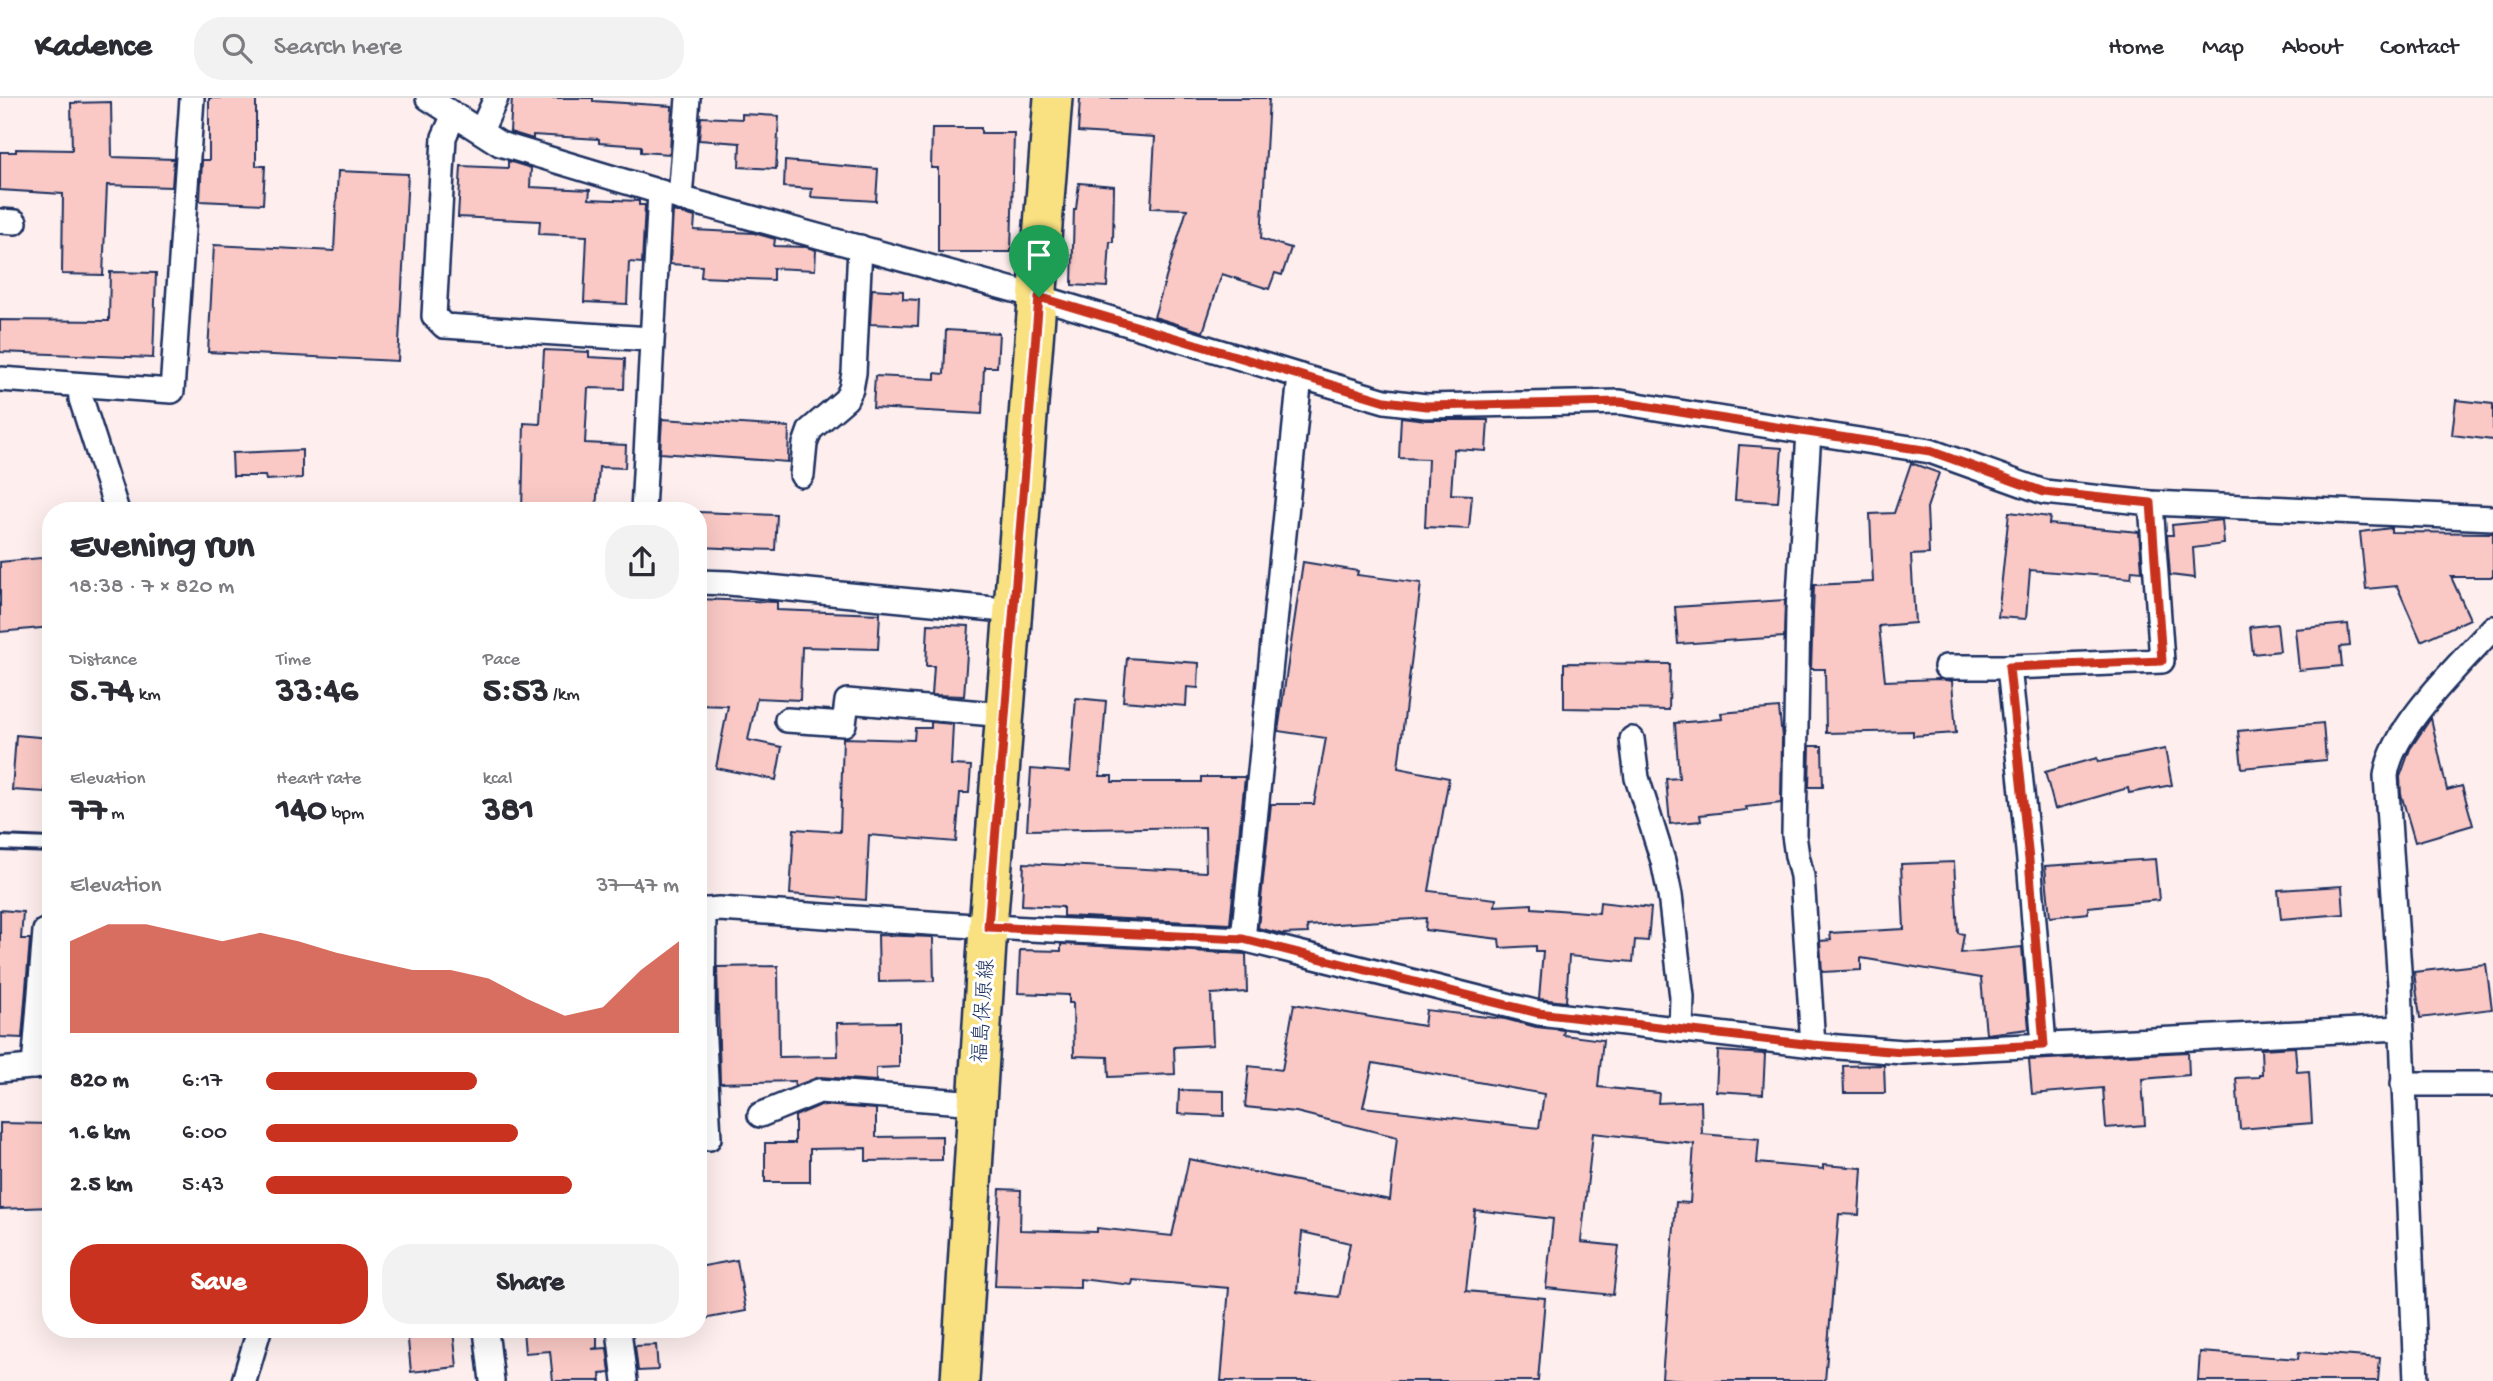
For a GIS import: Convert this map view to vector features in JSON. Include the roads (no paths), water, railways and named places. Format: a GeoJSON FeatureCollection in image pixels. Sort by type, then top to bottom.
{"type":"FeatureCollection","features":[{"type":"Feature","properties":{"kind":"main road","name":"福島保原線"},"geometry":{"type":"LineString","coordinates":[[960,1381],[988,927],[1054,98]]}},
{"type":"Feature","properties":{"kind":"street"},"geometry":{"type":"LineString","coordinates":[[0,379],[172,391],[192,98]]}},
{"type":"Feature","properties":{"kind":"street"},"geometry":{"type":"LineString","coordinates":[[428,98],[500,144],[670,195],[1039,297],[1385,401],[1426,406],[1620,402],[1930,451],[2044,492],[2151,503],[2493,518]]}},
{"type":"Feature","properties":{"kind":"street"},"geometry":{"type":"LineString","coordinates":[[481,131],[496,98]]}},
{"type":"Feature","properties":{"kind":"street"},"geometry":{"type":"LineString","coordinates":[[643,502],[651,339],[670,195],[688,98]]}},
{"type":"Feature","properties":{"kind":"street"},"geometry":{"type":"LineString","coordinates":[[454,115],[444,137],[434,316],[444,326],[651,339]]}},
{"type":"Feature","properties":{"kind":"street"},"geometry":{"type":"LineString","coordinates":[[802,475],[805,444],[810,430],[846,399],[851,389],[860,247]]}},
{"type":"Feature","properties":{"kind":"street"},"geometry":{"type":"LineString","coordinates":[[1243,939],[1300,376]]}},
{"type":"Feature","properties":{"kind":"street"},"geometry":{"type":"LineString","coordinates":[[80,385],[81,399],[114,502]]}},
{"type":"Feature","properties":{"kind":"street"},"geometry":{"type":"LineString","coordinates":[[1809,432],[1798,611],[1794,835],[1802,876],[1813,1045]]}},
{"type":"Feature","properties":{"kind":"street"},"geometry":{"type":"LineString","coordinates":[[1946,667],[2162,661],[2151,503]]}},
{"type":"Feature","properties":{"kind":"street"},"geometry":{"type":"LineString","coordinates":[[707,582],[1014,611]]}},
{"type":"Feature","properties":{"kind":"street"},"geometry":{"type":"LineString","coordinates":[[2416,1381],[2400,985],[2387,764],[2397,740],[2415,716],[2493,628]]}},
{"type":"Feature","properties":{"kind":"street"},"geometry":{"type":"LineString","coordinates":[[2009,667],[2029,860],[2044,1045]]}},
{"type":"Feature","properties":{"kind":"street"},"geometry":{"type":"LineString","coordinates":[[787,720],[844,724],[847,701],[1005,715]]}},
{"type":"Feature","properties":{"kind":"street"},"geometry":{"type":"LineString","coordinates":[[1632,739],[1637,778],[1663,861],[1670,895],[1682,997],[1681,1030]]}},
{"type":"Feature","properties":{"kind":"street"},"geometry":{"type":"LineString","coordinates":[[707,910],[1243,939],[1538,1013],[1813,1045],[1903,1052],[2401,1028]]}},
{"type":"Feature","properties":{"kind":"street"},"geometry":{"type":"LineString","coordinates":[[0,1070],[42,1066]]}},
{"type":"Feature","properties":{"kind":"street"},"geometry":{"type":"LineString","coordinates":[[2403,1084],[2493,1084]]}},
{"type":"Feature","properties":{"kind":"street"},"geometry":{"type":"LineString","coordinates":[[760,1115],[820,1091],[977,1103]]}},
{"type":"Feature","properties":{"kind":"street"},"geometry":{"type":"LineString","coordinates":[[707,1099],[709,1138]]}},
{"type":"Feature","properties":{"kind":"street"},"geometry":{"type":"LineString","coordinates":[[244,1381],[256,1338]]}},
{"type":"Feature","properties":{"kind":"street"},"geometry":{"type":"LineString","coordinates":[[487,1338],[492,1381]]}},
{"type":"Feature","properties":{"kind":"street"},"geometry":{"type":"LineString","coordinates":[[620,1338],[625,1381]]}},
{"type":"Feature","properties":{"kind":"lane"},"geometry":{"type":"LineString","coordinates":[[0,843],[42,845]]}}]}
